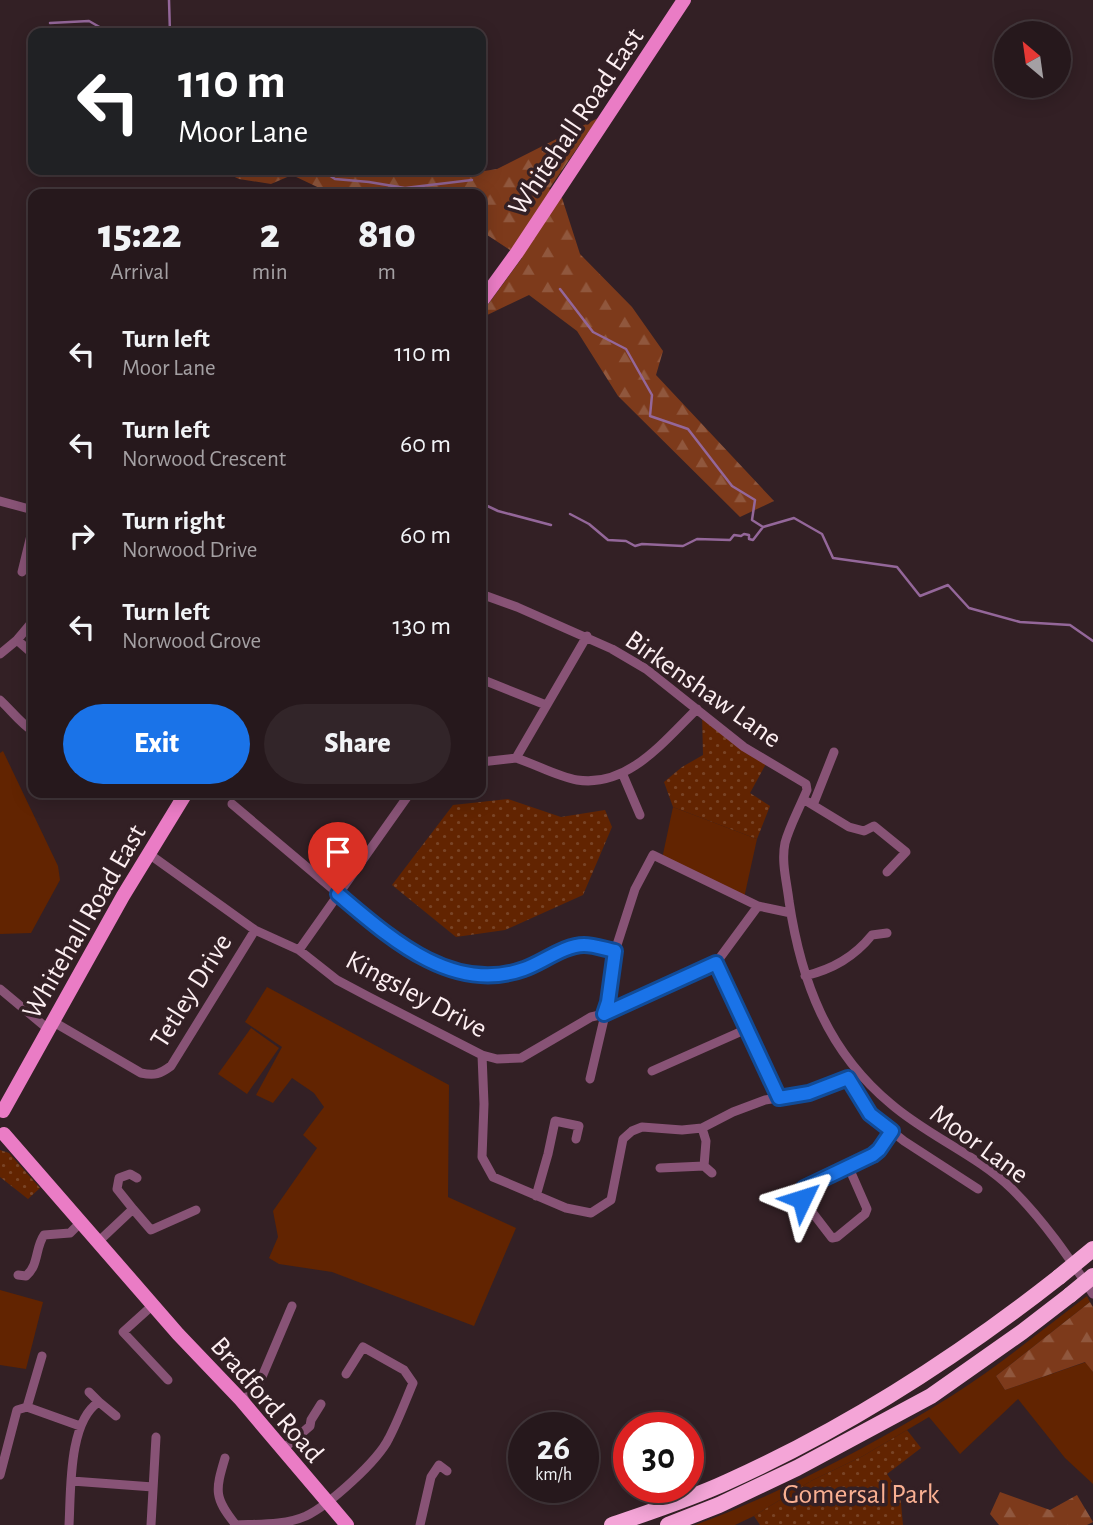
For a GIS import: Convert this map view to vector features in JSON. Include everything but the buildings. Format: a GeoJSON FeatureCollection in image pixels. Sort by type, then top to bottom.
{"type":"FeatureCollection","features":[{"type":"Feature","properties":{"kind":"highway"},"geometry":{"type":"LineString","coordinates":[[612,1525],[727,1482],[834,1429],[926,1374],[1012,1314],[1093,1249]]}},
{"type":"Feature","properties":{"kind":"highway"},"geometry":{"type":"LineString","coordinates":[[668,1525],[719,1505],[797,1468],[931,1396],[1023,1332],[1093,1276]]}},
{"type":"Feature","properties":{"kind":"main road","name":"Whitehall Road East"},"geometry":{"type":"LineString","coordinates":[[486,295],[684,0]]}},
{"type":"Feature","properties":{"kind":"main road","name":"Whitehall Road East"},"geometry":{"type":"LineString","coordinates":[[1,1110],[123,896],[183,798]]}},
{"type":"Feature","properties":{"kind":"main road"},"geometry":{"type":"LineString","coordinates":[[1,1110],[7,1116],[9,1124],[2,1135]]}},
{"type":"Feature","properties":{"kind":"main road","name":"Bradford Road"},"geometry":{"type":"LineString","coordinates":[[2,1135],[241,1400],[347,1525]]}},
{"type":"Feature","properties":{"kind":"street"},"geometry":{"type":"LineString","coordinates":[[0,501],[28,509]]}},
{"type":"Feature","properties":{"kind":"street"},"geometry":{"type":"LineString","coordinates":[[22,572],[28,561]]}},
{"type":"Feature","properties":{"kind":"street","name":"Birkenshaw Lane"},"geometry":{"type":"LineString","coordinates":[[486,596],[587,636],[646,669],[744,747],[806,784],[807,790],[803,799]]}},
{"type":"Feature","properties":{"kind":"street"},"geometry":{"type":"LineString","coordinates":[[0,654],[28,627]]}},
{"type":"Feature","properties":{"kind":"street"},"geometry":{"type":"LineString","coordinates":[[516,758],[587,636]]}},
{"type":"Feature","properties":{"kind":"street"},"geometry":{"type":"LineString","coordinates":[[17,640],[28,650]]}},
{"type":"Feature","properties":{"kind":"street"},"geometry":{"type":"LineString","coordinates":[[486,681],[546,705]]}},
{"type":"Feature","properties":{"kind":"street"},"geometry":{"type":"LineString","coordinates":[[0,700],[24,721],[28,730]]}},
{"type":"Feature","properties":{"kind":"street"},"geometry":{"type":"LineString","coordinates":[[486,761],[516,758],[576,780],[602,781],[623,775],[638,764],[697,709]]}},
{"type":"Feature","properties":{"kind":"street"},"geometry":{"type":"LineString","coordinates":[[813,804],[834,752]]}},
{"type":"Feature","properties":{"kind":"street"},"geometry":{"type":"LineString","coordinates":[[623,775],[640,815]]}},
{"type":"Feature","properties":{"kind":"street"},"geometry":{"type":"LineString","coordinates":[[299,950],[406,798]]}},
{"type":"Feature","properties":{"kind":"street"},"geometry":{"type":"LineString","coordinates":[[803,799],[849,827],[864,831],[874,826],[906,852],[887,872]]}},
{"type":"Feature","properties":{"kind":"street","name":"Moor Lane"},"geometry":{"type":"LineString","coordinates":[[803,799],[785,845],[784,866],[805,976],[823,1019],[856,1071],[888,1102],[914,1124],[976,1162],[1010,1187],[1052,1233],[1093,1294]]}},
{"type":"Feature","properties":{"kind":"street"},"geometry":{"type":"LineString","coordinates":[[232,804],[391,939],[415,954],[458,972],[480,976],[507,975],[571,947],[583,945],[615,951]]}},
{"type":"Feature","properties":{"kind":"street","name":"Kingsley Drive"},"geometry":{"type":"LineString","coordinates":[[149,854],[255,930],[299,950],[337,980],[482,1055],[497,1059],[521,1058],[591,1017],[604,1014],[716,963]]}},
{"type":"Feature","properties":{"kind":"street"},"geometry":{"type":"LineString","coordinates":[[590,1079],[608,1002],[615,951],[635,889],[653,855],[758,906],[791,913]]}},
{"type":"Feature","properties":{"kind":"street"},"geometry":{"type":"LineString","coordinates":[[758,906],[716,963],[749,1028],[779,1098]]}},
{"type":"Feature","properties":{"kind":"street","name":"Tetley Drive"},"geometry":{"type":"LineString","coordinates":[[50,1025],[141,1073],[160,1074],[171,1066],[255,930]]}},
{"type":"Feature","properties":{"kind":"street"},"geometry":{"type":"LineString","coordinates":[[805,976],[841,964],[872,935],[887,933]]}},
{"type":"Feature","properties":{"kind":"street"},"geometry":{"type":"LineString","coordinates":[[0,989],[50,1025]]}},
{"type":"Feature","properties":{"kind":"street"},"geometry":{"type":"LineString","coordinates":[[652,1071],[749,1028]]}},
{"type":"Feature","properties":{"kind":"street"},"geometry":{"type":"LineString","coordinates":[[482,1055],[482,1157],[492,1177],[566,1208],[591,1213],[611,1200],[623,1139],[632,1131],[642,1127],[682,1130],[702,1128],[765,1100],[809,1093],[848,1078],[856,1071]]}},
{"type":"Feature","properties":{"kind":"street","name":"Moor Lane"},"geometry":{"type":"LineString","coordinates":[[848,1078],[870,1114],[978,1188]]}},
{"type":"Feature","properties":{"kind":"street"},"geometry":{"type":"LineString","coordinates":[[536,1196],[555,1116],[579,1126],[576,1139]]}},
{"type":"Feature","properties":{"kind":"street"},"geometry":{"type":"LineString","coordinates":[[702,1128],[706,1141],[704,1166]]}},
{"type":"Feature","properties":{"kind":"street"},"geometry":{"type":"LineString","coordinates":[[849,1168],[867,1209],[865,1214],[837,1237],[832,1238],[802,1199],[801,1192],[879,1150],[892,1131]]}},
{"type":"Feature","properties":{"kind":"street"},"geometry":{"type":"LineString","coordinates":[[660,1168],[704,1166],[712,1173]]}},
{"type":"Feature","properties":{"kind":"street"},"geometry":{"type":"LineString","coordinates":[[137,1178],[125,1174],[119,1178],[117,1189],[151,1230],[196,1210]]}},
{"type":"Feature","properties":{"kind":"street"},"geometry":{"type":"LineString","coordinates":[[99,1241],[133,1209]]}},
{"type":"Feature","properties":{"kind":"street"},"geometry":{"type":"LineString","coordinates":[[18,1275],[26,1276],[33,1270],[35,1239],[44,1235],[69,1233],[81,1222]]}},
{"type":"Feature","properties":{"kind":"street"},"geometry":{"type":"LineString","coordinates":[[154,1304],[124,1332],[168,1380]]}},
{"type":"Feature","properties":{"kind":"street"},"geometry":{"type":"LineString","coordinates":[[241,1400],[256,1391],[292,1306]]}},
{"type":"Feature","properties":{"kind":"street"},"geometry":{"type":"LineString","coordinates":[[225,1458],[218,1481],[220,1506],[236,1525],[268,1523],[305,1516],[326,1502],[363,1471],[388,1441],[413,1383],[404,1370],[364,1343],[346,1374]]}},
{"type":"Feature","properties":{"kind":"street"},"geometry":{"type":"LineString","coordinates":[[27,1407],[42,1356]]}},
{"type":"Feature","properties":{"kind":"street"},"geometry":{"type":"LineString","coordinates":[[89,1392],[116,1416]]}},
{"type":"Feature","properties":{"kind":"street"},"geometry":{"type":"LineString","coordinates":[[69,1525],[80,1426],[93,1406],[99,1402]]}},
{"type":"Feature","properties":{"kind":"street"},"geometry":{"type":"LineString","coordinates":[[282,1450],[310,1426],[321,1404]]}},
{"type":"Feature","properties":{"kind":"street"},"geometry":{"type":"LineString","coordinates":[[0,1475],[17,1410],[27,1407],[80,1426]]}},
{"type":"Feature","properties":{"kind":"street"},"geometry":{"type":"LineString","coordinates":[[151,1525],[156,1437]]}},
{"type":"Feature","properties":{"kind":"street"},"geometry":{"type":"LineString","coordinates":[[420,1525],[431,1477],[439,1465],[447,1471]]}},
{"type":"Feature","properties":{"kind":"street"},"geometry":{"type":"LineString","coordinates":[[72,1481],[153,1487]]}},
{"type":"Feature","properties":{"kind":"green space"},"geometry":{"type":"Polygon","coordinates":[[[598,118],[549,189],[562,198],[580,254],[632,307],[663,351],[656,375],[774,501],[740,517],[618,396],[577,331],[529,295],[486,316],[486,307],[522,258],[486,234],[486,189],[321,189],[292,175],[452,176],[486,175],[486,171],[497,169],[598,118]]]}},
{"type":"Feature","properties":{"kind":"green space"},"geometry":{"type":"Polygon","coordinates":[[[231,175],[292,175],[271,184],[231,175]]]}},
{"type":"Feature","properties":{"kind":"green space"},"geometry":{"type":"Polygon","coordinates":[[[702,713],[767,762],[750,793],[770,806],[757,839],[673,807],[664,782],[703,755],[702,713]]]}},
{"type":"Feature","properties":{"kind":"green space"},"geometry":{"type":"Polygon","coordinates":[[[3,751],[58,866],[60,880],[31,933],[0,934],[0,753],[3,751]]]}},
{"type":"Feature","properties":{"kind":"green space"},"geometry":{"type":"Polygon","coordinates":[[[508,799],[561,817],[605,810],[612,827],[583,895],[505,930],[456,937],[392,885],[453,805],[508,799]]]}},
{"type":"Feature","properties":{"kind":"green space"},"geometry":{"type":"Polygon","coordinates":[[[673,807],[757,839],[744,898],[662,859],[673,807]]]}},
{"type":"Feature","properties":{"kind":"green space"},"geometry":{"type":"Polygon","coordinates":[[[267,987],[449,1085],[448,1197],[516,1228],[474,1326],[332,1272],[279,1264],[269,1258],[278,1237],[273,1211],[317,1148],[303,1135],[324,1107],[314,1093],[292,1078],[273,1103],[256,1095],[282,1047],[245,1022],[267,987]]]}},
{"type":"Feature","properties":{"kind":"green space"},"geometry":{"type":"Polygon","coordinates":[[[251,1028],[279,1048],[247,1094],[218,1074],[251,1028]]]}},
{"type":"Feature","properties":{"kind":"green space"},"geometry":{"type":"Polygon","coordinates":[[[0,1150],[9,1153],[40,1188],[28,1199],[0,1177],[0,1150]]]}},
{"type":"Feature","properties":{"kind":"green space"},"geometry":{"type":"Polygon","coordinates":[[[0,1290],[43,1302],[26,1369],[0,1365],[0,1290]]]}},
{"type":"Feature","properties":{"kind":"green space"},"geometry":{"type":"Polygon","coordinates":[[[1087,1296],[1090,1302],[996,1376],[1005,1390],[1086,1362],[1093,1372],[1093,1484],[1065,1458],[1018,1399],[960,1454],[929,1417],[735,1525],[695,1525],[794,1483],[923,1413],[988,1372],[1087,1296]]]}},
{"type":"Feature","properties":{"kind":"green space"},"geometry":{"type":"Polygon","coordinates":[[[1090,1302],[1093,1307],[1093,1372],[1085,1362],[1005,1390],[996,1376],[1090,1302]]]}},
{"type":"Feature","properties":{"kind":"green space","name":"Gomersal Park"},"geometry":{"type":"Polygon","coordinates":[[[907,1430],[921,1448],[887,1474],[900,1493],[903,1525],[760,1525],[754,1516],[811,1481],[863,1456],[907,1430]]]}},
{"type":"Feature","properties":{"kind":"green space"},"geometry":{"type":"Polygon","coordinates":[[[1000,1492],[1050,1510],[1077,1495],[1093,1522],[1087,1525],[999,1525],[990,1514],[1000,1492]]]}},
{"type":"Feature","properties":{"kind":"waterway"},"geometry":{"type":"LineString","coordinates":[[169,0],[170,28]]}},
{"type":"Feature","properties":{"kind":"waterway"},"geometry":{"type":"LineString","coordinates":[[50,23],[89,21],[101,28]]}},
{"type":"Feature","properties":{"kind":"waterway"},"geometry":{"type":"LineString","coordinates":[[329,175],[335,179],[405,188],[472,180]]}},
{"type":"Feature","properties":{"kind":"waterway"},"geometry":{"type":"LineString","coordinates":[[560,289],[593,332],[626,349],[652,395],[650,416],[688,429],[732,486],[755,500],[752,520],[763,527]]}},
{"type":"Feature","properties":{"kind":"waterway"},"geometry":{"type":"LineString","coordinates":[[486,505],[551,525]]}},
{"type":"Feature","properties":{"kind":"waterway"},"geometry":{"type":"LineString","coordinates":[[570,514],[589,524],[608,540],[626,541],[635,546],[683,546],[697,539],[730,540],[734,535],[744,534],[753,540],[763,527]]}},
{"type":"Feature","properties":{"kind":"waterway"},"geometry":{"type":"LineString","coordinates":[[763,527],[794,518],[822,534],[833,558],[897,567],[920,596],[948,585],[969,608],[1020,622],[1070,625],[1093,641]]}},
{"type":"Feature","properties":{"kind":"route"},"geometry":{"type":"LineString","coordinates":[[338,894],[391,939],[415,954],[458,972],[480,976],[507,975],[571,947],[583,945],[615,951],[604,1014],[716,963],[749,1028],[779,1098],[809,1093],[848,1078],[870,1114],[892,1131],[873,1155],[804,1188],[801,1192],[802,1199]]}}]}
